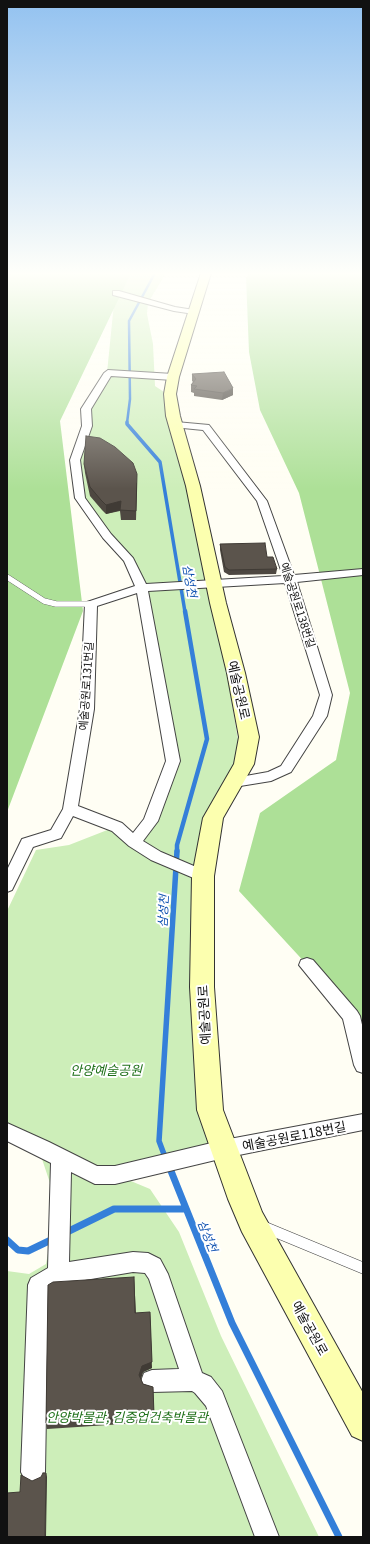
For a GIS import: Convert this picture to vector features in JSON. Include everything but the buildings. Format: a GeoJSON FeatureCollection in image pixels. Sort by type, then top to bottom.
{"type":"FeatureCollection","features":[{"type":"Feature","properties":{"kind":"street","name":"예술공원로"},"geometry":{"type":"LineString","coordinates":[[179,345],[164,376],[170,394],[176,425],[193,486],[207,584],[236,673],[249,737],[244,764],[213,818],[205,859],[196,874],[210,1110],[216,1151],[252,1222],[363,1425]]}},
{"type":"Feature","properties":{"kind":"street"},"geometry":{"type":"LineString","coordinates":[[134,842],[152,822],[173,761],[148,588],[129,560],[107,536],[80,498],[75,460],[86,426],[86,409],[108,373],[164,376]]}},
{"type":"Feature","properties":{"kind":"street","name":"예술공원로138번길"},"geometry":{"type":"LineString","coordinates":[[176,425],[206,427],[262,501],[290,578],[326,695],[320,716],[286,769],[271,776],[234,782]]}},
{"type":"Feature","properties":{"kind":"street"},"geometry":{"type":"LineString","coordinates":[[91,604],[148,588],[363,572]]}},
{"type":"Feature","properties":{"kind":"street","name":"예술공원로131번길"},"geometry":{"type":"LineString","coordinates":[[7,886],[27,843],[56,834],[70,809],[87,708],[91,604]]}},
{"type":"Feature","properties":{"kind":"street"},"geometry":{"type":"LineString","coordinates":[[70,809],[117,827],[134,842],[156,856],[196,874]]}},
{"type":"Feature","properties":{"kind":"street"},"geometry":{"type":"LineString","coordinates":[[307,965],[351,1016],[363,1065]]}},
{"type":"Feature","properties":{"kind":"street","name":"예술공원로118번길"},"geometry":{"type":"LineString","coordinates":[[7,1132],[95,1175],[115,1176],[127,1171],[216,1151],[363,1122]]}},
{"type":"Feature","properties":{"kind":"street"},"geometry":{"type":"LineString","coordinates":[[58,1274],[60,1248],[61,1158]]}},
{"type":"Feature","properties":{"kind":"street"},"geometry":{"type":"LineString","coordinates":[[33,1472],[38,1285],[58,1274],[142,1261],[154,1266],[194,1380]]}},
{"type":"Feature","properties":{"kind":"street"},"geometry":{"type":"LineString","coordinates":[[152,1381],[194,1380],[203,1385],[214,1399],[267,1537]]}},
{"type":"Feature","properties":{"kind":"lane"},"geometry":{"type":"LineString","coordinates":[[7,577],[44,601],[56,604],[91,604]]}},
{"type":"Feature","properties":{"kind":"lane"},"geometry":{"type":"LineString","coordinates":[[252,1222],[363,1268]]}},
{"type":"Feature","properties":{"kind":"green space"},"geometry":{"type":"Polygon","coordinates":[[[7,345],[96,345],[60,421],[83,611],[7,812],[7,345]]]}},
{"type":"Feature","properties":{"kind":"green space","name":"안양예술공원"},"geometry":{"type":"Polygon","coordinates":[[[110,345],[153,345],[155,386],[167,394],[212,583],[242,764],[203,859],[222,1149],[113,1175],[7,1132],[7,911],[36,850],[69,845],[115,827],[133,842],[150,821],[171,761],[141,588],[79,498],[74,460],[81,439],[85,409],[107,373],[110,345]]]}},
{"type":"Feature","properties":{"kind":"green space"},"geometry":{"type":"Polygon","coordinates":[[[249,345],[363,345],[363,1023],[356,1018],[239,891],[260,813],[336,760],[350,693],[299,493],[260,410],[249,345]]]}},
{"type":"Feature","properties":{"kind":"green space","name":"안양박물관, 김중업건축박물관"},"geometry":{"type":"Polygon","coordinates":[[[41,1156],[66,1171],[95,1184],[126,1179],[150,1189],[179,1232],[221,1336],[319,1537],[7,1537],[7,1271],[29,1274],[46,1264],[52,1232],[50,1183],[41,1156]]]}},
{"type":"Feature","properties":{"kind":"waterway","name":"삼성천"},"geometry":{"type":"LineString","coordinates":[[127,423],[130,399],[129,345]]}},
{"type":"Feature","properties":{"kind":"waterway","name":"삼성천"},"geometry":{"type":"LineString","coordinates":[[127,423],[160,462],[185,612]]}},
{"type":"Feature","properties":{"kind":"waterway","name":"삼성천"},"geometry":{"type":"LineString","coordinates":[[177,851],[177,845],[207,739],[185,611]]}},
{"type":"Feature","properties":{"kind":"waterway","name":"삼성천"},"geometry":{"type":"LineString","coordinates":[[165,1157],[159,1141],[177,851]]}},
{"type":"Feature","properties":{"kind":"waterway","name":"삼성천"},"geometry":{"type":"LineString","coordinates":[[169,1166],[232,1323],[339,1537]]}},
{"type":"Feature","properties":{"kind":"waterway"},"geometry":{"type":"LineString","coordinates":[[65,1233],[114,1209],[186,1209]]}},
{"type":"Feature","properties":{"kind":"waterway"},"geometry":{"type":"LineString","coordinates":[[7,1240],[18,1250],[28,1251],[53,1239]]}}]}
